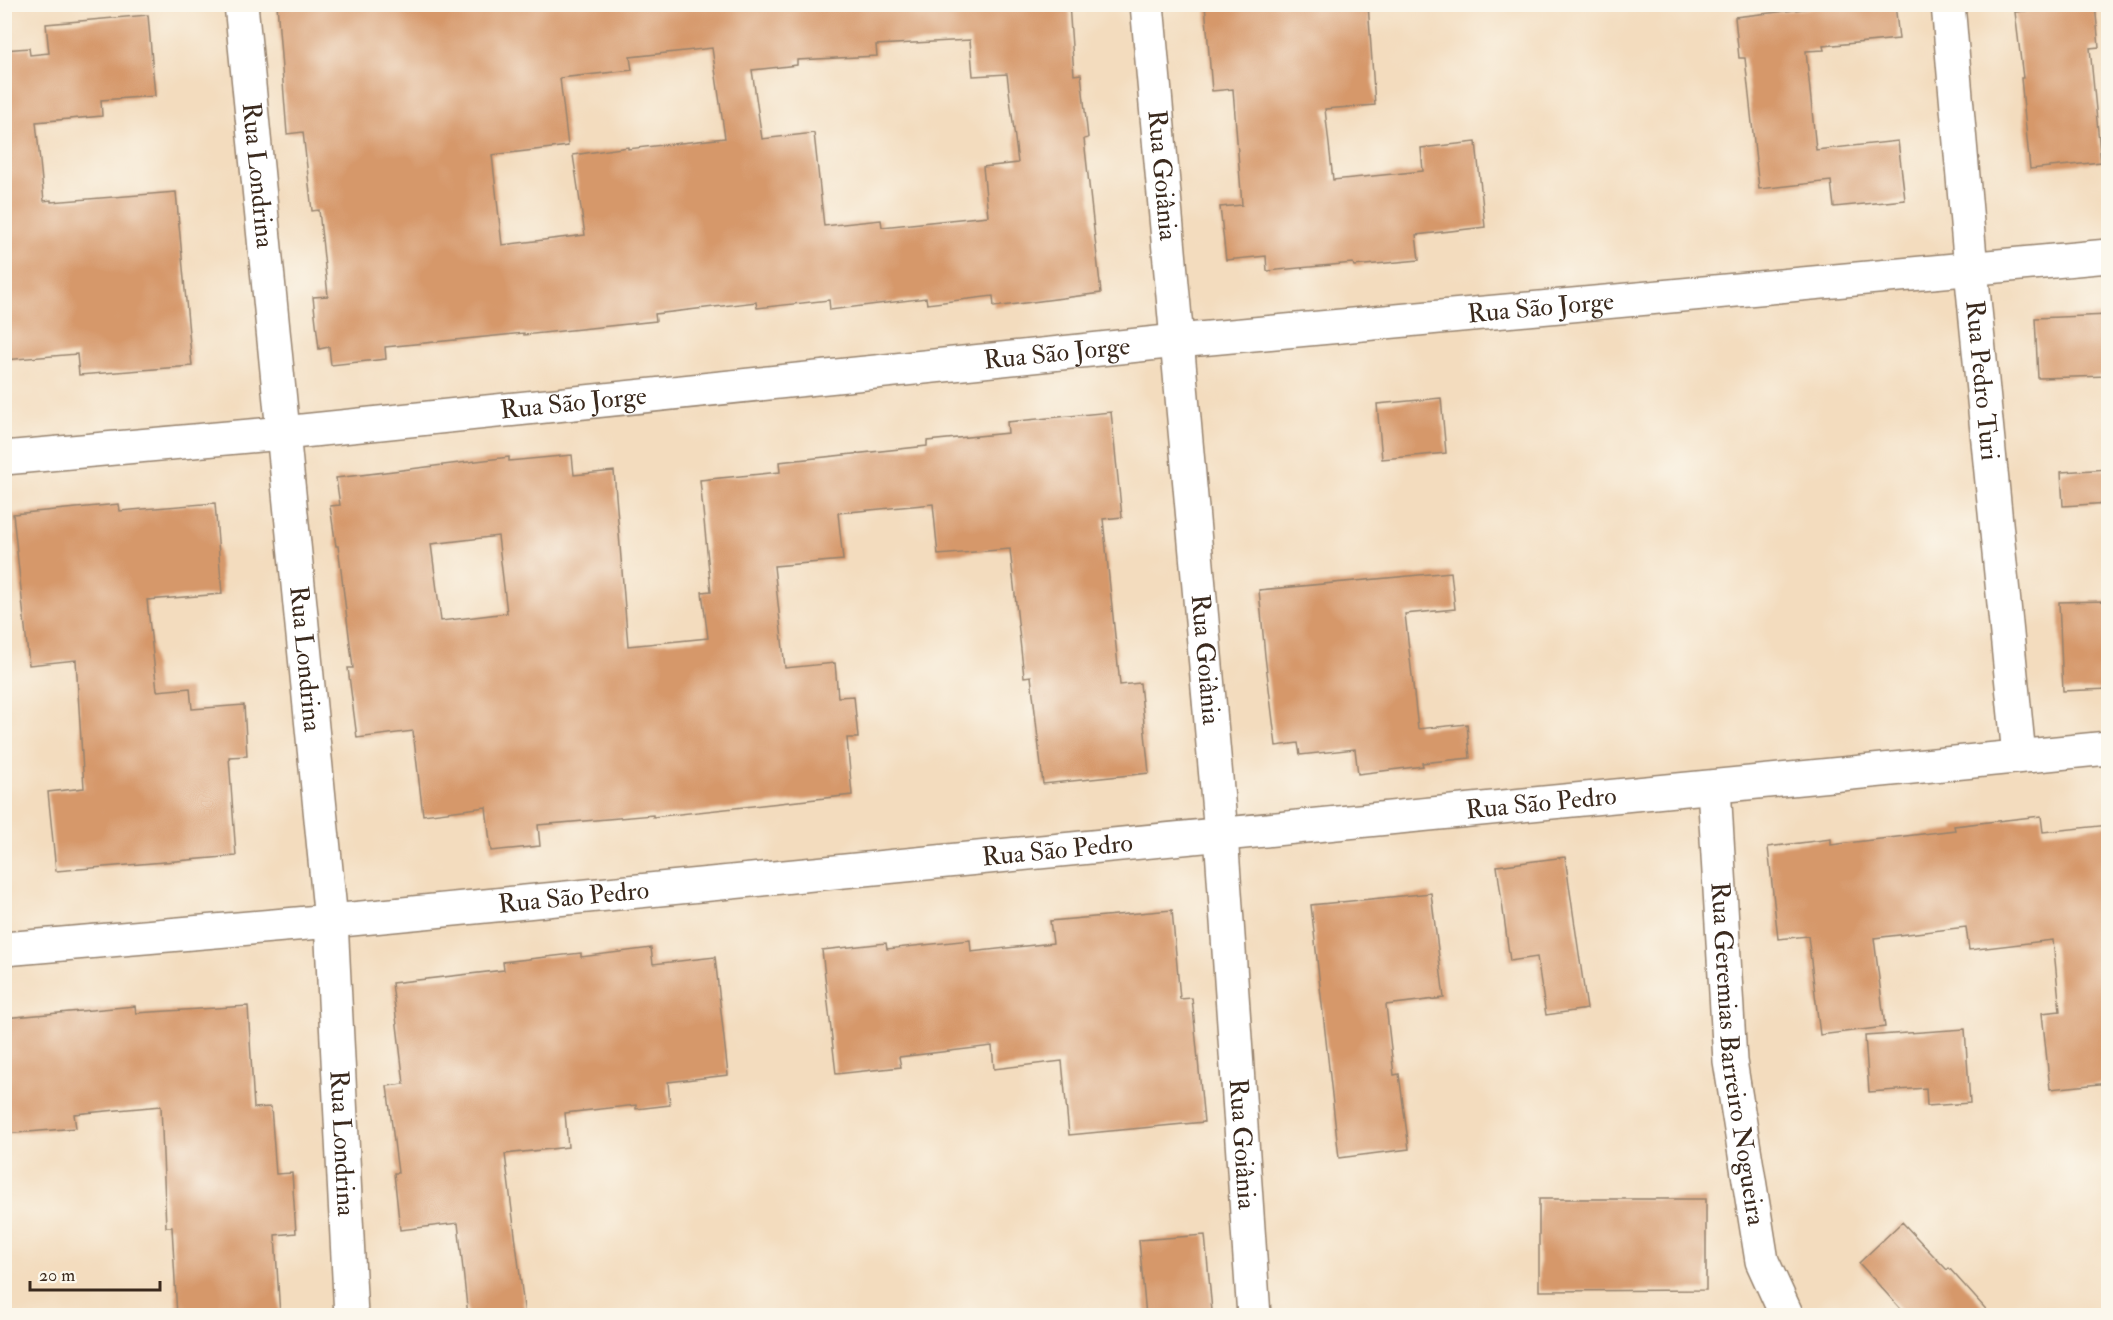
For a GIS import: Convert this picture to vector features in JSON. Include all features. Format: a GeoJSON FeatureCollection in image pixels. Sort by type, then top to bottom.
{"type":"FeatureCollection","features":[{"type":"Feature","properties":{"kind":"street","name":"Rua Londrina"},"geometry":{"type":"LineString","coordinates":[[241,4],[331,921],[351,1316]]}},
{"type":"Feature","properties":{"kind":"street","name":"Rua Goiânia"},"geometry":{"type":"LineString","coordinates":[[1147,4],[1221,834],[1254,1316]]}},
{"type":"Feature","properties":{"kind":"street","name":"Rua Pedro Turi"},"geometry":{"type":"LineString","coordinates":[[1948,4],[1971,269],[2019,756]]}},
{"type":"Feature","properties":{"kind":"street","name":"Rua São Jorge"},"geometry":{"type":"LineString","coordinates":[[4,458],[283,433],[1177,341],[2109,256]]}},
{"type":"Feature","properties":{"kind":"street","name":"Rua São Pedro"},"geometry":{"type":"LineString","coordinates":[[4,949],[331,921],[2109,748]]}},
{"type":"Feature","properties":{"kind":"street","name":"Rua Geremias Barreiro Nogueira"},"geometry":{"type":"LineString","coordinates":[[1714,787],[1730,1061],[1762,1261],[1788,1316]]}},
{"type":"Feature","properties":{"kind":"building"},"geometry":{"type":"Polygon","coordinates":[[[277,4],[1069,4],[1074,75],[1081,74],[1088,138],[1084,139],[1101,293],[994,307],[993,296],[927,304],[926,298],[830,310],[829,300],[757,308],[756,302],[655,314],[656,321],[385,347],[386,359],[331,365],[329,347],[319,349],[313,297],[328,296],[319,210],[312,211],[303,132],[287,134],[277,4]],[[970,40],[876,45],[877,56],[797,60],[797,65],[752,70],[762,139],[814,133],[824,226],[881,220],[882,227],[988,216],[983,167],[1018,163],[1007,74],[973,76],[970,40]],[[712,48],[630,57],[632,70],[560,78],[568,146],[492,155],[502,245],[585,235],[573,155],[628,147],[628,149],[725,138],[712,48]]]}},
{"type":"Feature","properties":{"kind":"building"},"geometry":{"type":"Polygon","coordinates":[[[1205,4],[1368,4],[1375,105],[1325,109],[1333,180],[1423,171],[1421,148],[1476,142],[1485,227],[1416,235],[1419,260],[1267,271],[1266,256],[1226,260],[1220,207],[1242,205],[1233,89],[1212,91],[1205,4]]]}},
{"type":"Feature","properties":{"kind":"building"},"geometry":{"type":"Polygon","coordinates":[[[1847,4],[1895,4],[1899,39],[1823,46],[1824,50],[1806,51],[1816,150],[1898,141],[1905,200],[1834,207],[1831,181],[1759,189],[1745,58],[1739,58],[1735,17],[1847,4]]]}},
{"type":"Feature","properties":{"kind":"building"},"geometry":{"type":"Polygon","coordinates":[[[2095,4],[2099,47],[2090,48],[2101,162],[2030,169],[2015,12],[2095,4]]]}},
{"type":"Feature","properties":{"kind":"building"},"geometry":{"type":"Polygon","coordinates":[[[148,15],[155,96],[101,100],[102,116],[36,122],[44,201],[176,192],[192,366],[79,375],[77,354],[4,360],[4,50],[29,48],[30,55],[49,53],[46,24],[148,15]]]}},
{"type":"Feature","properties":{"kind":"building"},"geometry":{"type":"Polygon","coordinates":[[[2109,315],[2109,376],[2038,378],[2035,318],[2109,315]]]}},
{"type":"Feature","properties":{"kind":"building"},"geometry":{"type":"Polygon","coordinates":[[[1441,398],[1446,453],[1382,459],[1377,404],[1441,398]]]}},
{"type":"Feature","properties":{"kind":"building"},"geometry":{"type":"Polygon","coordinates":[[[1111,412],[1122,517],[1103,519],[1120,685],[1140,683],[1149,773],[1043,784],[1031,676],[1024,677],[1010,549],[938,555],[933,504],[838,513],[843,560],[774,566],[785,668],[835,663],[838,697],[854,696],[858,738],[847,738],[852,795],[653,817],[653,815],[538,825],[540,846],[491,851],[486,807],[423,815],[413,731],[357,738],[348,668],[353,668],[338,546],[336,546],[330,506],[340,505],[336,478],[509,457],[509,461],[572,455],[574,475],[614,471],[628,646],[708,638],[702,592],[711,591],[700,480],[780,472],[779,462],[927,446],[927,441],[1008,433],[1007,422],[1111,412]],[[498,536],[431,544],[441,621],[507,613],[498,536]]]}},
{"type":"Feature","properties":{"kind":"building"},"geometry":{"type":"Polygon","coordinates":[[[2109,469],[2109,503],[2063,506],[2061,472],[2109,469]]]}},
{"type":"Feature","properties":{"kind":"building"},"geometry":{"type":"Polygon","coordinates":[[[215,503],[222,594],[147,600],[157,691],[190,688],[192,709],[244,705],[247,756],[229,757],[236,856],[56,871],[48,792],[84,788],[76,660],[29,665],[13,514],[119,504],[120,511],[215,503]]]}},
{"type":"Feature","properties":{"kind":"building"},"geometry":{"type":"Polygon","coordinates":[[[1451,572],[1455,609],[1405,614],[1418,729],[1467,724],[1470,758],[1422,763],[1423,766],[1358,774],[1355,749],[1300,755],[1298,743],[1276,746],[1259,590],[1451,572]]]}},
{"type":"Feature","properties":{"kind":"building"},"geometry":{"type":"Polygon","coordinates":[[[2109,601],[2109,689],[2063,691],[2059,602],[2109,601]]]}},
{"type":"Feature","properties":{"kind":"building"},"geometry":{"type":"Polygon","coordinates":[[[2041,816],[2043,832],[2109,825],[2109,1083],[2050,1089],[2042,1013],[2060,1011],[2053,940],[1969,950],[1966,927],[1874,938],[1885,1027],[1820,1035],[1808,936],[1778,939],[1768,847],[1831,839],[1831,845],[1955,830],[1954,826],[2041,816]]]}},
{"type":"Feature","properties":{"kind":"building"},"geometry":{"type":"Polygon","coordinates":[[[1565,857],[1587,1009],[1546,1015],[1537,957],[1510,961],[1497,866],[1565,857]]]}},
{"type":"Feature","properties":{"kind":"building"},"geometry":{"type":"Polygon","coordinates":[[[1431,893],[1444,998],[1386,1005],[1394,1075],[1399,1074],[1409,1149],[1339,1158],[1311,905],[1431,893]]]}},
{"type":"Feature","properties":{"kind":"building"},"geometry":{"type":"Polygon","coordinates":[[[1172,910],[1180,999],[1192,998],[1204,1122],[1069,1135],[1062,1061],[994,1069],[992,1046],[899,1057],[901,1067],[836,1074],[822,950],[886,943],[887,949],[970,940],[971,952],[1053,943],[1050,921],[1172,910]]]}},
{"type":"Feature","properties":{"kind":"building"},"geometry":{"type":"Polygon","coordinates":[[[651,948],[653,964],[715,957],[728,1075],[668,1082],[670,1105],[636,1109],[636,1105],[565,1113],[568,1147],[505,1154],[525,1316],[468,1316],[458,1223],[400,1230],[394,1173],[398,1173],[387,1086],[404,1084],[392,983],[504,970],[503,962],[581,953],[581,957],[651,948]]]}},
{"type":"Feature","properties":{"kind":"building"},"geometry":{"type":"Polygon","coordinates":[[[135,1006],[136,1013],[248,1006],[254,1108],[271,1107],[276,1174],[292,1173],[296,1233],[275,1235],[280,1316],[177,1316],[172,1227],[166,1227],[161,1106],[74,1114],[76,1128],[4,1134],[4,1018],[135,1006]]]}},
{"type":"Feature","properties":{"kind":"building"},"geometry":{"type":"Polygon","coordinates":[[[1965,1029],[1970,1103],[1927,1106],[1926,1088],[1869,1092],[1865,1036],[1965,1029]]]}},
{"type":"Feature","properties":{"kind":"building"},"geometry":{"type":"Polygon","coordinates":[[[1539,1199],[1706,1199],[1706,1290],[1539,1291],[1539,1199]]]}},
{"type":"Feature","properties":{"kind":"building"},"geometry":{"type":"Polygon","coordinates":[[[1902,1222],[1947,1270],[1949,1268],[1992,1316],[1907,1316],[1859,1263],[1902,1222]]]}},
{"type":"Feature","properties":{"kind":"building"},"geometry":{"type":"Polygon","coordinates":[[[1205,1235],[1212,1311],[1146,1316],[1139,1240],[1205,1235]]]}}]}
